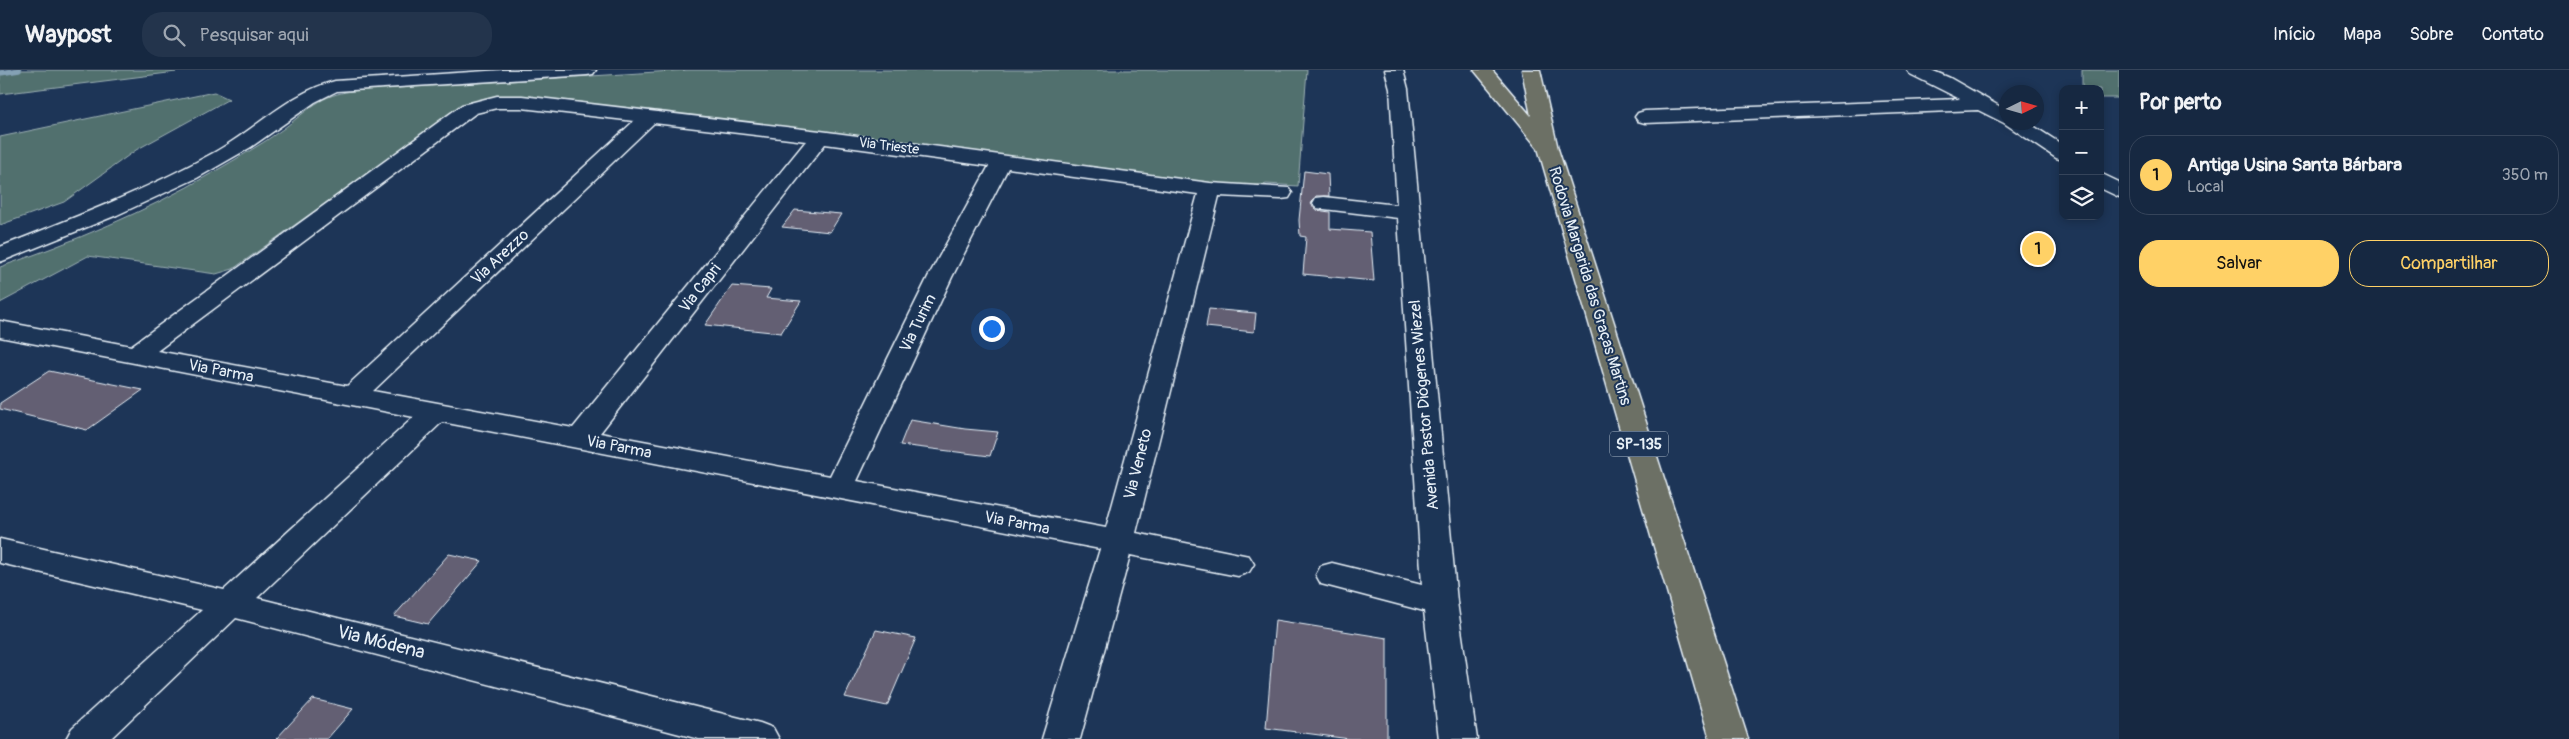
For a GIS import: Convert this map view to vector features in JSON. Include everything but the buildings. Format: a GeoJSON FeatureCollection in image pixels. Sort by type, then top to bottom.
{"type":"FeatureCollection","features":[{"type":"Feature","properties":{"kind":"main road","name":"Rodovia Margarida das Graças Martins"},"geometry":{"type":"LineString","coordinates":[[1482,70],[1548,149]]}},
{"type":"Feature","properties":{"kind":"main road","name":"Rodovia Margarida das Graças Martins"},"geometry":{"type":"LineString","coordinates":[[1531,70],[1548,149],[1729,739]]}},
{"type":"Feature","properties":{"kind":"street"},"geometry":{"type":"LineString","coordinates":[[0,254],[66,229],[181,178],[218,159],[262,130],[305,98],[328,88],[353,84],[587,70]]}},
{"type":"Feature","properties":{"kind":"street","name":"Avenida Pastor Diógenes Wiezel"},"geometry":{"type":"LineString","coordinates":[[1394,70],[1399,89],[1440,602],[1458,739]]}},
{"type":"Feature","properties":{"kind":"street"},"geometry":{"type":"LineString","coordinates":[[1916,70],[1999,114]]}},
{"type":"Feature","properties":{"kind":"street","name":"Via Trieste"},"geometry":{"type":"LineString","coordinates":[[135,355],[469,109],[497,102],[522,102],[820,137],[1210,188],[1281,193]]}},
{"type":"Feature","properties":{"kind":"street"},"geometry":{"type":"LineString","coordinates":[[1645,117],[1984,104]]}},
{"type":"Feature","properties":{"kind":"street","name":"Via Arezzo"},"geometry":{"type":"LineString","coordinates":[[352,396],[649,117]]}},
{"type":"Feature","properties":{"kind":"street"},"geometry":{"type":"LineString","coordinates":[[2026,130],[2059,151]]}},
{"type":"Feature","properties":{"kind":"street","name":"Via Capri"},"geometry":{"type":"LineString","coordinates":[[580,439],[820,137]]}},
{"type":"Feature","properties":{"kind":"street","name":"Via Turim"},"geometry":{"type":"LineString","coordinates":[[839,488],[940,277],[1002,161]]}},
{"type":"Feature","properties":{"kind":"street"},"geometry":{"type":"LineString","coordinates":[[2104,182],[2119,191]]}},
{"type":"Feature","properties":{"kind":"street","name":"Via Veneto"},"geometry":{"type":"LineString","coordinates":[[1061,739],[1118,542],[1210,188]]}},
{"type":"Feature","properties":{"kind":"street"},"geometry":{"type":"LineString","coordinates":[[1324,203],[1408,213]]}},
{"type":"Feature","properties":{"kind":"street","name":"Via Parma"},"geometry":{"type":"LineString","coordinates":[[0,329],[1238,564]]}},
{"type":"Feature","properties":{"kind":"street"},"geometry":{"type":"LineString","coordinates":[[85,739],[436,412]]}},
{"type":"Feature","properties":{"kind":"street","name":"Via Módena"},"geometry":{"type":"LineString","coordinates":[[0,551],[230,604],[760,739]]}},
{"type":"Feature","properties":{"kind":"street"},"geometry":{"type":"LineString","coordinates":[[1332,575],[1440,602]]}},
{"type":"Feature","properties":{"kind":"green space"},"geometry":{"type":"Polygon","coordinates":[[[19,70],[173,70],[176,72],[0,94],[0,73],[19,70]]]}},
{"type":"Feature","properties":{"kind":"green space"},"geometry":{"type":"Polygon","coordinates":[[[689,70],[1307,70],[1298,186],[1267,184],[1243,187],[527,97],[457,109],[233,269],[216,274],[88,256],[0,303],[0,267],[81,237],[161,201],[266,141],[311,107],[328,97],[363,90],[689,70]]]}},
{"type":"Feature","properties":{"kind":"green space"},"geometry":{"type":"Polygon","coordinates":[[[2082,70],[2119,70],[2119,98],[2104,98],[2104,85],[2082,85],[2082,70]]]}},
{"type":"Feature","properties":{"kind":"green space"},"geometry":{"type":"Polygon","coordinates":[[[214,92],[229,99],[136,150],[64,202],[0,225],[0,137],[214,92]]]}},
{"type":"Feature","properties":{"kind":"waterway"},"geometry":{"type":"LineString","coordinates":[[0,73],[19,70]]}},
{"type":"Feature","properties":{"kind":"place","name":"Antiga Usina Santa Bárbara"},"geometry":{"type":"Point","coordinates":[2038,249]}}]}
